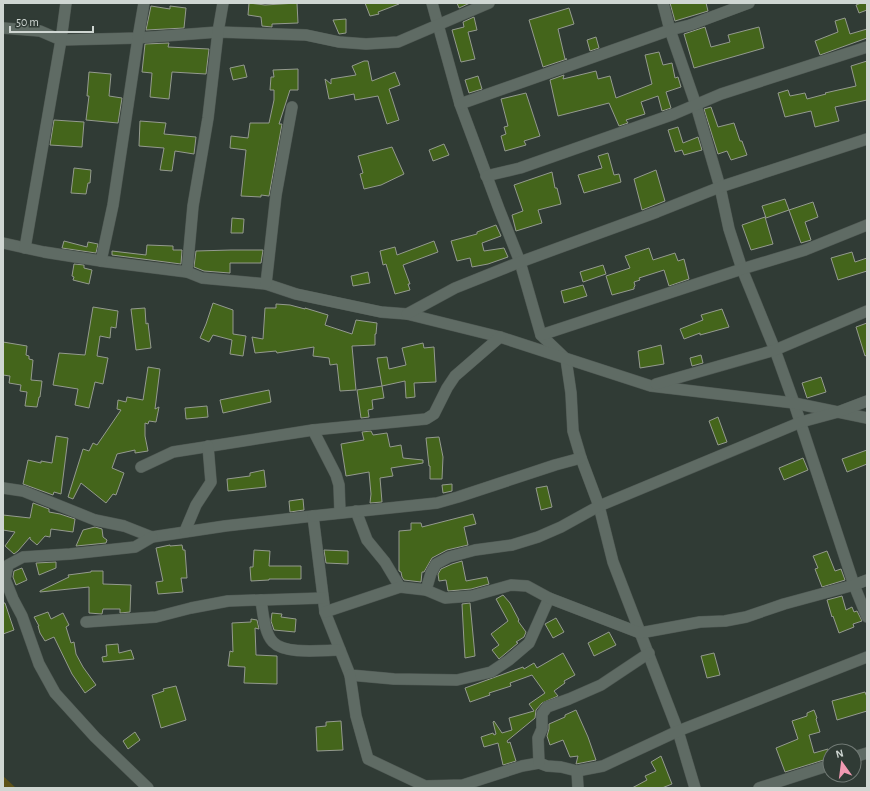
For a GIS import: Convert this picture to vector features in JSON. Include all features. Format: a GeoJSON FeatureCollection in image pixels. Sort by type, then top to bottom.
{"type":"FeatureCollection","features":[{"type":"Feature","properties":{"kind":"street"},"geometry":{"type":"LineString","coordinates":[[25,248],[66,3]]}},
{"type":"Feature","properties":{"kind":"street"},"geometry":{"type":"LineString","coordinates":[[101,260],[113,205],[144,3]]}},
{"type":"Feature","properties":{"kind":"street"},"geometry":{"type":"LineString","coordinates":[[187,272],[193,206],[208,118],[218,32],[223,3]]}},
{"type":"Feature","properties":{"kind":"street"},"geometry":{"type":"LineString","coordinates":[[432,3],[460,104],[486,176],[520,262],[541,335],[566,359],[571,393],[573,431],[581,458],[599,506],[613,562],[678,732],[695,788]]}},
{"type":"Feature","properties":{"kind":"street"},"geometry":{"type":"LineString","coordinates":[[3,28],[40,31],[61,40],[138,38],[218,32],[306,35],[339,42],[366,44],[398,42],[489,3]]}},
{"type":"Feature","properties":{"kind":"street"},"geometry":{"type":"LineString","coordinates":[[663,3],[670,30],[696,105],[720,187],[729,229],[742,269],[775,350],[801,422],[854,585],[867,617]]}},
{"type":"Feature","properties":{"kind":"street"},"geometry":{"type":"LineString","coordinates":[[460,104],[670,30],[690,25],[749,3]]}},
{"type":"Feature","properties":{"kind":"street"},"geometry":{"type":"LineString","coordinates":[[486,176],[520,168],[613,136],[722,94],[867,47]]}},
{"type":"Feature","properties":{"kind":"street"},"geometry":{"type":"LineString","coordinates":[[266,284],[276,195],[292,107]]}},
{"type":"Feature","properties":{"kind":"street"},"geometry":{"type":"LineString","coordinates":[[407,314],[455,288],[520,262],[657,212],[720,187],[867,139]]}},
{"type":"Feature","properties":{"kind":"street"},"geometry":{"type":"LineString","coordinates":[[541,335],[742,269],[805,250],[867,225]]}},
{"type":"Feature","properties":{"kind":"street"},"geometry":{"type":"LineString","coordinates":[[3,243],[101,260],[100,261],[187,272],[202,278],[266,284],[296,294],[381,312],[407,314],[500,337],[651,386],[794,403],[867,418]]}},
{"type":"Feature","properties":{"kind":"street"},"geometry":{"type":"LineString","coordinates":[[651,386],[775,350],[867,311]]}},
{"type":"Feature","properties":{"kind":"street"},"geometry":{"type":"LineString","coordinates":[[141,467],[173,452],[208,446],[313,430],[426,419],[434,414],[455,376],[500,337]]}},
{"type":"Feature","properties":{"kind":"street"},"geometry":{"type":"LineString","coordinates":[[426,590],[431,573],[436,564],[449,557],[475,550],[512,545],[538,537],[561,527],[599,506],[801,422],[838,412],[867,401]]}},
{"type":"Feature","properties":{"kind":"street"},"geometry":{"type":"LineString","coordinates":[[313,430],[336,475],[339,485],[340,512]]}},
{"type":"Feature","properties":{"kind":"street"},"geometry":{"type":"LineString","coordinates":[[185,531],[196,506],[210,482],[208,446]]}},
{"type":"Feature","properties":{"kind":"street"},"geometry":{"type":"LineString","coordinates":[[148,788],[95,737],[55,693],[39,664],[22,616],[4,579],[8,566],[23,556],[70,554],[135,547],[152,536],[185,531],[340,512],[436,503],[554,465],[581,458]]}},
{"type":"Feature","properties":{"kind":"street"},"geometry":{"type":"LineString","coordinates":[[3,488],[24,491],[95,520],[124,526],[152,536]]}},
{"type":"Feature","properties":{"kind":"street"},"geometry":{"type":"LineString","coordinates":[[356,511],[367,540],[385,562],[400,587]]}},
{"type":"Feature","properties":{"kind":"street"},"geometry":{"type":"LineString","coordinates":[[314,516],[325,612],[350,675],[356,716],[368,759],[425,786],[447,788]]}},
{"type":"Feature","properties":{"kind":"street"},"geometry":{"type":"LineString","coordinates":[[325,612],[400,587],[426,590],[445,598],[472,596],[510,585],[527,586],[549,598],[640,632],[700,622],[725,621],[746,617],[784,604],[867,580]]}},
{"type":"Feature","properties":{"kind":"street"},"geometry":{"type":"LineString","coordinates":[[86,622],[156,617],[191,608],[228,602],[323,598]]}},
{"type":"Feature","properties":{"kind":"street"},"geometry":{"type":"LineString","coordinates":[[350,675],[394,679],[457,680],[491,672],[509,660],[529,642],[549,598]]}},
{"type":"Feature","properties":{"kind":"street"},"geometry":{"type":"LineString","coordinates":[[261,600],[264,622],[272,642],[282,648],[299,650],[340,650]]}},
{"type":"Feature","properties":{"kind":"street"},"geometry":{"type":"LineString","coordinates":[[539,763],[538,738],[542,729],[542,714],[547,707],[601,685],[649,653]]}},
{"type":"Feature","properties":{"kind":"street"},"geometry":{"type":"LineString","coordinates":[[425,786],[463,785],[522,766],[539,763],[547,766],[561,767],[577,771],[603,766],[678,732],[867,657]]}},
{"type":"Feature","properties":{"kind":"street"},"geometry":{"type":"LineString","coordinates":[[758,788],[822,768]]}},
{"type":"Feature","properties":{"kind":"street"},"geometry":{"type":"LineString","coordinates":[[577,771],[578,788]]}},
{"type":"Feature","properties":{"kind":"shaded area"},"geometry":{"type":"Polygon","coordinates":[[[3,776],[16,788],[3,788],[3,776]]]}},
{"type":"Feature","properties":{"kind":"building"},"geometry":{"type":"Polygon","coordinates":[[[249,3],[265,5],[297,3],[298,23],[272,24],[272,27],[262,26],[261,17],[248,15],[249,3]]]}},
{"type":"Feature","properties":{"kind":"building"},"geometry":{"type":"Polygon","coordinates":[[[365,3],[399,4],[378,12],[379,14],[370,16],[365,3]]]}},
{"type":"Feature","properties":{"kind":"building"},"geometry":{"type":"Polygon","coordinates":[[[457,3],[470,3],[459,8],[457,3]]]}},
{"type":"Feature","properties":{"kind":"building"},"geometry":{"type":"Polygon","coordinates":[[[670,3],[706,3],[708,11],[675,21],[670,3]]]}},
{"type":"Feature","properties":{"kind":"building"},"geometry":{"type":"Polygon","coordinates":[[[867,3],[867,10],[859,13],[856,5],[867,3]]]}},
{"type":"Feature","properties":{"kind":"building"},"geometry":{"type":"Polygon","coordinates":[[[151,6],[170,9],[170,6],[186,8],[184,28],[146,30],[151,6]]]}},
{"type":"Feature","properties":{"kind":"building"},"geometry":{"type":"Polygon","coordinates":[[[569,8],[574,24],[558,29],[565,59],[567,59],[543,67],[529,20],[569,8]]]}},
{"type":"Feature","properties":{"kind":"building"},"geometry":{"type":"Polygon","coordinates":[[[474,17],[477,30],[468,32],[475,59],[461,62],[452,30],[464,27],[463,22],[474,17]]]}},
{"type":"Feature","properties":{"kind":"building"},"geometry":{"type":"Polygon","coordinates":[[[845,18],[850,34],[867,29],[867,38],[820,55],[815,41],[838,32],[835,21],[845,18]]]}},
{"type":"Feature","properties":{"kind":"building"},"geometry":{"type":"Polygon","coordinates":[[[346,19],[346,33],[339,34],[333,20],[346,19]]]}},
{"type":"Feature","properties":{"kind":"building"},"geometry":{"type":"Polygon","coordinates":[[[705,27],[711,47],[730,42],[728,35],[759,27],[764,48],[694,68],[684,34],[705,27]]]}},
{"type":"Feature","properties":{"kind":"building"},"geometry":{"type":"Polygon","coordinates":[[[596,37],[599,48],[590,51],[587,40],[596,37]]]}},
{"type":"Feature","properties":{"kind":"building"},"geometry":{"type":"Polygon","coordinates":[[[169,43],[168,47],[209,49],[206,74],[172,72],[169,99],[150,97],[152,73],[142,72],[145,44],[169,43]]]}},
{"type":"Feature","properties":{"kind":"building"},"geometry":{"type":"Polygon","coordinates":[[[659,52],[663,65],[672,63],[675,78],[678,77],[681,87],[666,92],[671,108],[662,111],[658,96],[641,102],[645,114],[626,120],[628,123],[619,126],[609,103],[558,116],[550,80],[564,75],[563,79],[596,71],[598,79],[610,76],[616,98],[652,84],[645,55],[659,52]]]}},
{"type":"Feature","properties":{"kind":"building"},"geometry":{"type":"Polygon","coordinates":[[[368,61],[372,81],[395,72],[400,85],[389,89],[399,120],[387,124],[378,96],[355,100],[354,94],[329,99],[325,79],[331,84],[331,79],[356,75],[352,66],[368,61]]]}},
{"type":"Feature","properties":{"kind":"building"},"geometry":{"type":"Polygon","coordinates":[[[867,61],[867,100],[835,107],[839,121],[815,127],[811,111],[785,117],[778,93],[788,90],[790,96],[805,93],[807,99],[856,86],[851,66],[867,61]]]}},
{"type":"Feature","properties":{"kind":"building"},"geometry":{"type":"Polygon","coordinates":[[[244,65],[247,77],[233,80],[230,68],[244,65]]]}},
{"type":"Feature","properties":{"kind":"building"},"geometry":{"type":"Polygon","coordinates":[[[298,69],[298,90],[290,90],[279,124],[282,124],[269,196],[241,196],[246,150],[230,148],[231,136],[248,138],[250,123],[269,123],[274,100],[274,90],[270,90],[271,77],[274,77],[273,70],[298,69]]]}},
{"type":"Feature","properties":{"kind":"building"},"geometry":{"type":"Polygon","coordinates":[[[89,72],[111,74],[109,96],[122,98],[118,123],[86,120],[89,96],[87,96],[89,72]]]}},
{"type":"Feature","properties":{"kind":"building"},"geometry":{"type":"Polygon","coordinates":[[[478,76],[482,89],[469,93],[465,80],[478,76]]]}},
{"type":"Feature","properties":{"kind":"building"},"geometry":{"type":"Polygon","coordinates":[[[526,93],[540,136],[524,141],[526,145],[505,151],[501,136],[506,134],[504,127],[508,126],[501,99],[526,93]]]}},
{"type":"Feature","properties":{"kind":"building"},"geometry":{"type":"Polygon","coordinates":[[[711,107],[718,127],[734,123],[740,141],[742,141],[747,155],[731,160],[727,151],[718,154],[704,109],[711,107]]]}},
{"type":"Feature","properties":{"kind":"building"},"geometry":{"type":"Polygon","coordinates":[[[54,120],[84,122],[82,147],[50,145],[54,120]]]}},
{"type":"Feature","properties":{"kind":"building"},"geometry":{"type":"Polygon","coordinates":[[[140,121],[166,123],[164,134],[196,137],[194,154],[175,151],[172,171],[160,170],[164,148],[139,146],[140,121]]]}},
{"type":"Feature","properties":{"kind":"building"},"geometry":{"type":"Polygon","coordinates":[[[678,127],[683,143],[698,137],[702,150],[684,155],[682,150],[675,152],[668,130],[678,127]]]}},
{"type":"Feature","properties":{"kind":"building"},"geometry":{"type":"Polygon","coordinates":[[[444,144],[449,155],[433,161],[429,150],[444,144]]]}},
{"type":"Feature","properties":{"kind":"building"},"geometry":{"type":"Polygon","coordinates":[[[392,147],[404,174],[381,185],[364,189],[360,174],[363,173],[358,156],[392,147]]]}},
{"type":"Feature","properties":{"kind":"building"},"geometry":{"type":"Polygon","coordinates":[[[608,153],[614,175],[619,174],[621,182],[584,193],[578,175],[602,168],[598,156],[608,153]]]}},
{"type":"Feature","properties":{"kind":"building"},"geometry":{"type":"Polygon","coordinates":[[[74,168],[91,170],[90,183],[88,183],[86,194],[71,193],[74,168]]]}},
{"type":"Feature","properties":{"kind":"building"},"geometry":{"type":"Polygon","coordinates":[[[656,170],[665,201],[642,210],[634,179],[656,170]]]}},
{"type":"Feature","properties":{"kind":"building"},"geometry":{"type":"Polygon","coordinates":[[[552,172],[555,188],[557,188],[561,204],[538,210],[542,223],[516,231],[512,215],[523,211],[514,185],[552,172]]]}},
{"type":"Feature","properties":{"kind":"building"},"geometry":{"type":"Polygon","coordinates":[[[785,199],[789,210],[766,218],[762,206],[785,199]]]}},
{"type":"Feature","properties":{"kind":"building"},"geometry":{"type":"Polygon","coordinates":[[[813,202],[818,217],[805,222],[811,240],[801,243],[789,210],[813,202]]]}},
{"type":"Feature","properties":{"kind":"building"},"geometry":{"type":"Polygon","coordinates":[[[765,217],[773,244],[751,250],[742,225],[765,217]]]}},
{"type":"Feature","properties":{"kind":"building"},"geometry":{"type":"Polygon","coordinates":[[[232,218],[244,219],[243,233],[231,233],[232,218]]]}},
{"type":"Feature","properties":{"kind":"building"},"geometry":{"type":"Polygon","coordinates":[[[496,225],[501,236],[482,243],[484,251],[504,248],[508,257],[488,264],[472,267],[470,258],[457,261],[451,241],[477,234],[477,232],[496,225]]]}},
{"type":"Feature","properties":{"kind":"building"},"geometry":{"type":"Polygon","coordinates":[[[64,241],[87,247],[88,242],[98,244],[96,253],[62,248],[64,241]]]}},
{"type":"Feature","properties":{"kind":"building"},"geometry":{"type":"Polygon","coordinates":[[[434,241],[438,252],[403,265],[410,284],[408,284],[410,290],[395,294],[386,264],[383,265],[380,251],[395,247],[397,255],[434,241]]]}},
{"type":"Feature","properties":{"kind":"building"},"geometry":{"type":"Polygon","coordinates":[[[147,245],[173,246],[173,250],[182,250],[181,264],[112,255],[112,251],[146,255],[147,245]]]}},
{"type":"Feature","properties":{"kind":"building"},"geometry":{"type":"Polygon","coordinates":[[[649,248],[653,260],[675,253],[678,261],[684,259],[689,279],[669,286],[664,270],[639,278],[640,280],[634,282],[634,289],[612,295],[606,276],[630,268],[625,256],[649,248]]]}},
{"type":"Feature","properties":{"kind":"building"},"geometry":{"type":"Polygon","coordinates":[[[263,250],[261,263],[230,263],[230,273],[204,271],[194,267],[196,251],[263,250]]]}},
{"type":"Feature","properties":{"kind":"building"},"geometry":{"type":"Polygon","coordinates":[[[852,252],[855,262],[867,258],[867,271],[838,280],[831,258],[852,252]]]}},
{"type":"Feature","properties":{"kind":"building"},"geometry":{"type":"Polygon","coordinates":[[[74,264],[84,265],[84,268],[92,270],[89,284],[73,280],[74,277],[72,276],[74,264]]]}},
{"type":"Feature","properties":{"kind":"building"},"geometry":{"type":"Polygon","coordinates":[[[603,265],[606,274],[583,282],[580,272],[603,265]]]}},
{"type":"Feature","properties":{"kind":"building"},"geometry":{"type":"Polygon","coordinates":[[[368,272],[370,283],[353,286],[351,276],[368,272]]]}},
{"type":"Feature","properties":{"kind":"building"},"geometry":{"type":"Polygon","coordinates":[[[583,285],[587,296],[564,303],[561,291],[583,285]]]}},
{"type":"Feature","properties":{"kind":"building"},"geometry":{"type":"Polygon","coordinates":[[[213,303],[233,310],[233,334],[246,336],[243,356],[230,354],[232,340],[213,335],[209,342],[200,338],[213,303]]]}},
{"type":"Feature","properties":{"kind":"building"},"geometry":{"type":"Polygon","coordinates":[[[276,304],[305,308],[328,315],[325,325],[352,334],[356,320],[377,323],[375,345],[352,346],[356,390],[340,391],[337,364],[330,365],[329,358],[313,356],[314,347],[277,353],[276,351],[255,353],[252,337],[263,339],[265,308],[276,308],[276,304]]]}},
{"type":"Feature","properties":{"kind":"building"},"geometry":{"type":"Polygon","coordinates":[[[93,307],[118,311],[116,328],[111,327],[110,338],[100,336],[97,356],[108,358],[103,384],[95,382],[89,408],[75,405],[78,389],[53,385],[59,353],[85,355],[93,307]]]}},
{"type":"Feature","properties":{"kind":"building"},"geometry":{"type":"Polygon","coordinates":[[[145,308],[146,324],[148,323],[151,348],[136,350],[131,309],[145,308]]]}},
{"type":"Feature","properties":{"kind":"building"},"geometry":{"type":"Polygon","coordinates":[[[722,309],[729,327],[700,335],[700,333],[684,339],[680,329],[703,320],[701,315],[722,309]]]}},
{"type":"Feature","properties":{"kind":"building"},"geometry":{"type":"Polygon","coordinates":[[[867,323],[867,355],[865,356],[856,327],[867,323]]]}},
{"type":"Feature","properties":{"kind":"building"},"geometry":{"type":"Polygon","coordinates":[[[3,342],[27,346],[26,355],[29,356],[29,359],[33,360],[31,380],[42,381],[37,407],[25,406],[27,392],[20,391],[21,385],[9,383],[10,376],[3,375],[3,342]]]}},
{"type":"Feature","properties":{"kind":"building"},"geometry":{"type":"Polygon","coordinates":[[[423,343],[424,348],[434,347],[436,382],[414,383],[415,397],[406,398],[405,381],[382,386],[377,358],[387,357],[389,369],[406,365],[402,348],[423,343]]]}},
{"type":"Feature","properties":{"kind":"building"},"geometry":{"type":"Polygon","coordinates":[[[661,345],[664,364],[640,368],[638,351],[661,345]]]}},
{"type":"Feature","properties":{"kind":"building"},"geometry":{"type":"Polygon","coordinates":[[[701,355],[703,363],[692,366],[690,358],[701,355]]]}},
{"type":"Feature","properties":{"kind":"building"},"geometry":{"type":"Polygon","coordinates":[[[148,367],[160,369],[155,409],[159,407],[156,422],[149,421],[148,424],[145,423],[145,436],[148,451],[135,453],[135,450],[117,454],[112,468],[124,473],[116,495],[113,494],[106,503],[81,483],[73,499],[68,497],[83,449],[89,451],[93,443],[97,445],[121,410],[117,409],[118,400],[126,402],[127,397],[143,400],[148,367]]]}},
{"type":"Feature","properties":{"kind":"building"},"geometry":{"type":"Polygon","coordinates":[[[821,377],[826,392],[807,398],[802,383],[821,377]]]}},
{"type":"Feature","properties":{"kind":"building"},"geometry":{"type":"Polygon","coordinates":[[[382,386],[384,398],[372,400],[373,409],[368,410],[369,417],[361,418],[357,390],[382,386]]]}},
{"type":"Feature","properties":{"kind":"building"},"geometry":{"type":"Polygon","coordinates":[[[269,390],[271,402],[223,413],[220,400],[269,390]]]}},
{"type":"Feature","properties":{"kind":"building"},"geometry":{"type":"Polygon","coordinates":[[[207,406],[208,417],[186,419],[185,408],[207,406]]]}},
{"type":"Feature","properties":{"kind":"building"},"geometry":{"type":"Polygon","coordinates":[[[718,417],[727,442],[718,445],[709,421],[718,417]]]}},
{"type":"Feature","properties":{"kind":"building"},"geometry":{"type":"Polygon","coordinates":[[[371,431],[373,435],[387,433],[390,447],[401,445],[403,458],[423,460],[423,463],[391,468],[393,476],[380,478],[382,502],[370,503],[371,494],[369,472],[346,476],[341,444],[364,440],[362,432],[371,431]]]}},
{"type":"Feature","properties":{"kind":"building"},"geometry":{"type":"Polygon","coordinates":[[[56,436],[68,438],[61,494],[54,492],[53,495],[23,484],[28,460],[41,463],[41,461],[52,463],[56,436]]]}},
{"type":"Feature","properties":{"kind":"building"},"geometry":{"type":"Polygon","coordinates":[[[439,437],[443,457],[442,479],[430,479],[430,466],[426,438],[439,437]]]}},
{"type":"Feature","properties":{"kind":"building"},"geometry":{"type":"Polygon","coordinates":[[[867,450],[867,464],[847,472],[842,459],[867,450]]]}},
{"type":"Feature","properties":{"kind":"building"},"geometry":{"type":"Polygon","coordinates":[[[803,458],[808,470],[784,480],[779,468],[803,458]]]}},
{"type":"Feature","properties":{"kind":"building"},"geometry":{"type":"Polygon","coordinates":[[[264,470],[266,487],[228,491],[227,479],[250,476],[250,473],[264,470]]]}},
{"type":"Feature","properties":{"kind":"building"},"geometry":{"type":"Polygon","coordinates":[[[452,484],[452,491],[443,493],[442,485],[452,484]]]}},
{"type":"Feature","properties":{"kind":"building"},"geometry":{"type":"Polygon","coordinates":[[[547,486],[552,507],[541,510],[536,488],[547,486]]]}},
{"type":"Feature","properties":{"kind":"building"},"geometry":{"type":"Polygon","coordinates":[[[303,499],[304,510],[290,512],[289,501],[303,499]]]}},
{"type":"Feature","properties":{"kind":"building"},"geometry":{"type":"Polygon","coordinates":[[[33,503],[49,509],[49,512],[75,519],[73,532],[51,529],[50,537],[45,536],[37,545],[30,539],[30,537],[14,554],[5,546],[15,532],[3,530],[3,515],[30,518],[33,503]]]}},
{"type":"Feature","properties":{"kind":"building"},"geometry":{"type":"Polygon","coordinates":[[[473,514],[476,524],[464,527],[468,545],[447,550],[432,558],[424,572],[422,572],[421,582],[404,580],[401,572],[399,571],[399,531],[411,530],[411,523],[421,523],[422,527],[473,514]]]}},
{"type":"Feature","properties":{"kind":"building"},"geometry":{"type":"Polygon","coordinates":[[[95,527],[102,529],[103,537],[107,540],[106,543],[76,546],[83,530],[95,527]]]}},
{"type":"Feature","properties":{"kind":"building"},"geometry":{"type":"Polygon","coordinates":[[[170,545],[182,545],[183,550],[185,550],[187,578],[181,578],[183,592],[158,594],[156,582],[163,581],[156,548],[170,545]]]}},
{"type":"Feature","properties":{"kind":"building"},"geometry":{"type":"Polygon","coordinates":[[[254,550],[270,551],[269,566],[301,566],[301,579],[269,579],[251,581],[250,567],[253,567],[254,550]]]}},
{"type":"Feature","properties":{"kind":"building"},"geometry":{"type":"Polygon","coordinates":[[[324,550],[348,551],[348,564],[326,563],[324,550]]]}},
{"type":"Feature","properties":{"kind":"building"},"geometry":{"type":"Polygon","coordinates":[[[827,551],[835,571],[841,569],[845,580],[822,587],[815,569],[818,568],[813,556],[827,551]]]}},
{"type":"Feature","properties":{"kind":"building"},"geometry":{"type":"Polygon","coordinates":[[[462,561],[466,581],[487,577],[489,584],[471,589],[448,591],[446,580],[439,581],[438,574],[441,569],[462,561]]]}},
{"type":"Feature","properties":{"kind":"building"},"geometry":{"type":"Polygon","coordinates":[[[56,562],[56,568],[39,575],[36,563],[56,562]]]}},
{"type":"Feature","properties":{"kind":"building"},"geometry":{"type":"Polygon","coordinates":[[[22,568],[27,580],[16,585],[13,577],[14,571],[22,568]]]}},
{"type":"Feature","properties":{"kind":"building"},"geometry":{"type":"Polygon","coordinates":[[[91,571],[103,571],[103,584],[131,585],[130,612],[120,613],[120,609],[103,609],[102,614],[89,613],[89,587],[40,592],[69,577],[68,575],[91,571]]]}},
{"type":"Feature","properties":{"kind":"building"},"geometry":{"type":"Polygon","coordinates":[[[503,595],[510,603],[519,620],[518,621],[526,632],[524,637],[516,642],[518,643],[499,659],[492,650],[499,645],[491,634],[508,621],[496,599],[503,595]]]}},
{"type":"Feature","properties":{"kind":"building"},"geometry":{"type":"Polygon","coordinates":[[[842,596],[846,610],[852,607],[854,612],[857,611],[862,621],[853,624],[854,627],[839,633],[827,600],[842,596]]]}},
{"type":"Feature","properties":{"kind":"building"},"geometry":{"type":"Polygon","coordinates":[[[3,603],[5,603],[14,630],[3,634],[3,603]]]}},
{"type":"Feature","properties":{"kind":"building"},"geometry":{"type":"Polygon","coordinates":[[[470,603],[475,656],[465,658],[462,604],[470,603]]]}},
{"type":"Feature","properties":{"kind":"building"},"geometry":{"type":"Polygon","coordinates":[[[48,612],[51,619],[63,613],[69,625],[66,627],[71,643],[74,642],[76,654],[96,685],[85,693],[72,674],[54,637],[45,641],[40,633],[39,626],[34,617],[48,612]]]}},
{"type":"Feature","properties":{"kind":"building"},"geometry":{"type":"Polygon","coordinates":[[[272,613],[282,614],[281,617],[296,619],[295,632],[274,630],[271,621],[272,613]]]}},
{"type":"Feature","properties":{"kind":"building"},"geometry":{"type":"Polygon","coordinates":[[[556,618],[564,632],[553,638],[545,624],[556,618]]]}},
{"type":"Feature","properties":{"kind":"building"},"geometry":{"type":"Polygon","coordinates":[[[251,619],[257,620],[259,629],[255,628],[256,655],[277,656],[277,684],[244,683],[245,667],[228,666],[230,651],[233,652],[232,623],[251,622],[251,619]]]}},
{"type":"Feature","properties":{"kind":"building"},"geometry":{"type":"Polygon","coordinates":[[[609,632],[616,645],[594,656],[588,643],[609,632]]]}},
{"type":"Feature","properties":{"kind":"building"},"geometry":{"type":"Polygon","coordinates":[[[118,644],[119,653],[131,650],[134,659],[103,662],[102,657],[107,656],[106,645],[118,644]]]}},
{"type":"Feature","properties":{"kind":"building"},"geometry":{"type":"Polygon","coordinates":[[[563,653],[575,675],[564,681],[565,683],[554,691],[558,696],[542,703],[536,710],[535,718],[507,741],[508,743],[510,742],[516,761],[503,765],[498,743],[484,747],[481,737],[493,733],[494,735],[496,734],[494,721],[502,733],[512,730],[509,718],[534,711],[529,704],[545,693],[532,675],[510,683],[511,686],[489,693],[490,695],[470,702],[465,688],[523,667],[524,669],[534,663],[537,668],[563,653]]]}},
{"type":"Feature","properties":{"kind":"building"},"geometry":{"type":"Polygon","coordinates":[[[714,653],[720,675],[707,678],[701,656],[714,653]]]}},
{"type":"Feature","properties":{"kind":"building"},"geometry":{"type":"Polygon","coordinates":[[[176,686],[186,720],[161,728],[152,695],[164,691],[163,689],[176,686]]]}},
{"type":"Feature","properties":{"kind":"building"},"geometry":{"type":"Polygon","coordinates":[[[865,692],[867,697],[867,711],[837,720],[832,701],[865,692]]]}},
{"type":"Feature","properties":{"kind":"building"},"geometry":{"type":"Polygon","coordinates":[[[576,710],[596,760],[576,764],[578,756],[570,757],[563,740],[550,745],[547,736],[549,724],[576,710]]]}},
{"type":"Feature","properties":{"kind":"building"},"geometry":{"type":"Polygon","coordinates":[[[814,710],[817,718],[820,732],[809,735],[814,753],[822,751],[822,760],[785,772],[776,748],[798,739],[792,721],[807,716],[807,713],[814,710]]]}},
{"type":"Feature","properties":{"kind":"building"},"geometry":{"type":"Polygon","coordinates":[[[341,721],[343,750],[317,751],[316,727],[326,726],[326,722],[341,721]]]}},
{"type":"Feature","properties":{"kind":"building"},"geometry":{"type":"Polygon","coordinates":[[[135,732],[140,740],[128,749],[123,741],[135,732]]]}},
{"type":"Feature","properties":{"kind":"building"},"geometry":{"type":"Polygon","coordinates":[[[661,756],[672,784],[662,788],[632,788],[647,780],[645,776],[656,771],[651,762],[661,756]]]}}]}
